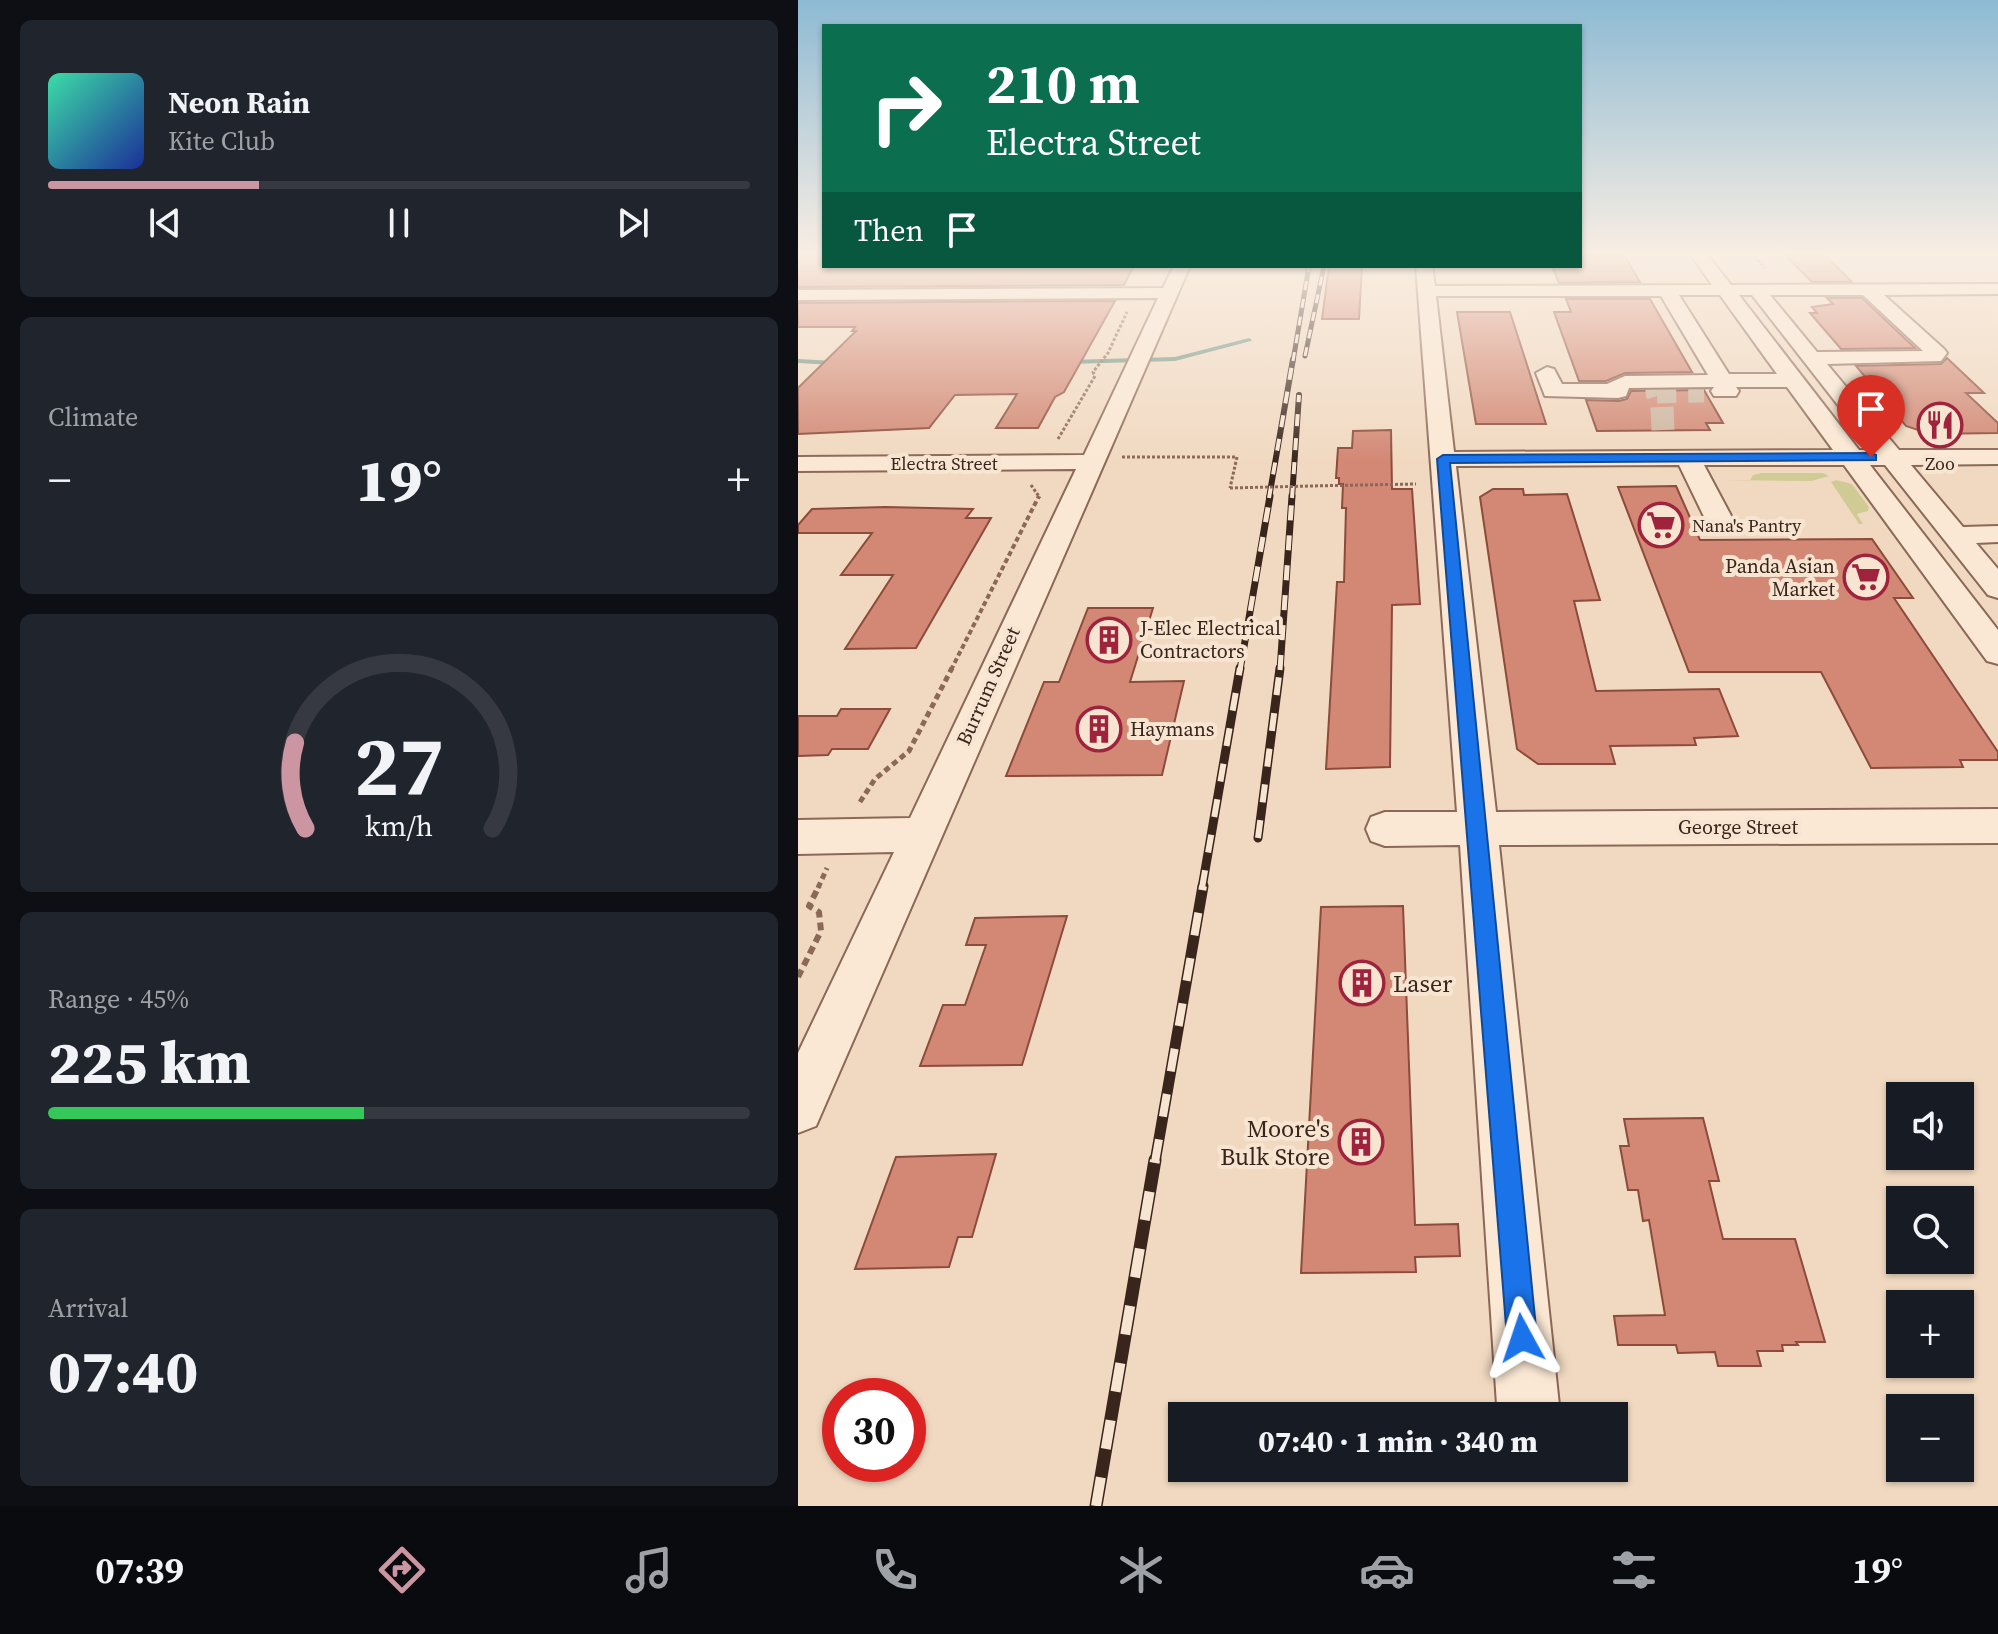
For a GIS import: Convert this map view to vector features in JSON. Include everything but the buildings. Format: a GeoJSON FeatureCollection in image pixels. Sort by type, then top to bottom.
{"type":"FeatureCollection","features":[{"type":"Feature","properties":{"kind":"street","name":"Burrum Street"},"geometry":{"type":"LineString","coordinates":[[798,1108],[1156,322]]}},
{"type":"Feature","properties":{"kind":"street"},"geometry":{"type":"LineString","coordinates":[[1426,322],[1429,465],[1478,828],[1528,1402]]}},
{"type":"Feature","properties":{"kind":"street"},"geometry":{"type":"LineString","coordinates":[[1682,322],[1713,386]]}},
{"type":"Feature","properties":{"kind":"street"},"geometry":{"type":"LineString","coordinates":[[1750,322],[1998,653]]}},
{"type":"Feature","properties":{"kind":"street"},"geometry":{"type":"LineString","coordinates":[[1788,322],[1810,358],[1998,588]]}},
{"type":"Feature","properties":{"kind":"street"},"geometry":{"type":"LineString","coordinates":[[1810,358],[1934,357],[1937,353],[1903,322]]}},
{"type":"Feature","properties":{"kind":"street"},"geometry":{"type":"LineString","coordinates":[[1547,373],[1553,391],[1618,391],[1617,386],[1625,382],[1713,386],[1794,380]]}},
{"type":"Feature","properties":{"kind":"street"},"geometry":{"type":"LineString","coordinates":[[1429,465],[1677,451],[1851,457],[1998,457]]}},
{"type":"Feature","properties":{"kind":"street"},"geometry":{"type":"LineString","coordinates":[[1677,451],[1723,527]]}},
{"type":"Feature","properties":{"kind":"street","name":"Electra Street"},"geometry":{"type":"LineString","coordinates":[[798,464],[1092,460]]}},
{"type":"Feature","properties":{"kind":"street"},"geometry":{"type":"LineString","coordinates":[[1955,535],[1998,534]]}},
{"type":"Feature","properties":{"kind":"street","name":"George Street"},"geometry":{"type":"LineString","coordinates":[[1385,829],[1998,826]]}},
{"type":"Feature","properties":{"kind":"street"},"geometry":{"type":"LineString","coordinates":[[798,837],[921,835]]}},
{"type":"Feature","properties":{"kind":"path"},"geometry":{"type":"LineString","coordinates":[[798,977],[821,931],[819,912],[809,906],[843,836],[866,790],[909,751],[1040,498],[1031,486],[1095,376],[1093,372],[1100,359]]}},
{"type":"Feature","properties":{"kind":"path"},"geometry":{"type":"LineString","coordinates":[[1092,460],[1237,457],[1230,488],[1416,485],[1429,465]]}},
{"type":"Feature","properties":{"kind":"shaded area"},"geometry":{"type":"Polygon","coordinates":[[[1823,473],[1829,476],[1811,481],[1722,480],[1750,480],[1753,475],[1823,473]]]}},
{"type":"Feature","properties":{"kind":"shaded area"},"geometry":{"type":"Polygon","coordinates":[[[1836,480],[1852,484],[1869,507],[1868,511],[1857,514],[1863,524],[1859,524],[1831,482],[1836,480]]]}},
{"type":"Feature","properties":{"kind":"waterway"},"geometry":{"type":"LineString","coordinates":[[1068,362],[1175,359],[1249,340]]}},
{"type":"Feature","properties":{"kind":"waterway"},"geometry":{"type":"LineString","coordinates":[[798,361],[836,363]]}},
{"type":"Feature","properties":{"kind":"tunnel"},"geometry":{"type":"LineString","coordinates":[[1663,430],[1662,407],[1657,392],[1704,391]]}},
{"type":"Feature","properties":{"kind":"railway"},"geometry":{"type":"LineString","coordinates":[[1293,361],[1300,322]]}},
{"type":"Feature","properties":{"kind":"railway"},"geometry":{"type":"LineString","coordinates":[[1305,356],[1312,322]]}},
{"type":"Feature","properties":{"kind":"railway"},"geometry":{"type":"LineString","coordinates":[[1269,498],[1293,359]]}},
{"type":"Feature","properties":{"kind":"railway"},"geometry":{"type":"LineString","coordinates":[[1292,498],[1299,395]]}},
{"type":"Feature","properties":{"kind":"railway"},"geometry":{"type":"LineString","coordinates":[[1240,670],[1270,496]]}},
{"type":"Feature","properties":{"kind":"railway"},"geometry":{"type":"LineString","coordinates":[[1280,670],[1292,496]]}},
{"type":"Feature","properties":{"kind":"railway"},"geometry":{"type":"LineString","coordinates":[[1202,888],[1240,668]]}},
{"type":"Feature","properties":{"kind":"railway"},"geometry":{"type":"LineString","coordinates":[[1258,838],[1280,668]]}},
{"type":"Feature","properties":{"kind":"railway"},"geometry":{"type":"LineString","coordinates":[[1155,1162],[1203,886]]}},
{"type":"Feature","properties":{"kind":"railway"},"geometry":{"type":"LineString","coordinates":[[1096,1506],[1155,1160]]}},
{"type":"Feature","properties":{"kind":"place","name":"Zoo"},"geometry":{"type":"Point","coordinates":[1940,425]}},
{"type":"Feature","properties":{"kind":"place","name":"Nana's Pantry"},"geometry":{"type":"Point","coordinates":[1661,525]}},
{"type":"Feature","properties":{"kind":"place","name":"Panda Asian Market"},"geometry":{"type":"Point","coordinates":[1866,577]}},
{"type":"Feature","properties":{"kind":"place","name":"J-Elec Electrical Contractors"},"geometry":{"type":"Point","coordinates":[1109,640]}},
{"type":"Feature","properties":{"kind":"place","name":"Haymans"},"geometry":{"type":"Point","coordinates":[1099,729]}},
{"type":"Feature","properties":{"kind":"place","name":"Laser"},"geometry":{"type":"Point","coordinates":[1362,983]}},
{"type":"Feature","properties":{"kind":"place","name":"Moore's Bulk Store"},"geometry":{"type":"Point","coordinates":[1361,1142]}},
{"type":"Feature","properties":{"kind":"route"},"geometry":{"type":"LineString","coordinates":[[1522,1338],[1443,459],[1871,457]]}}]}
